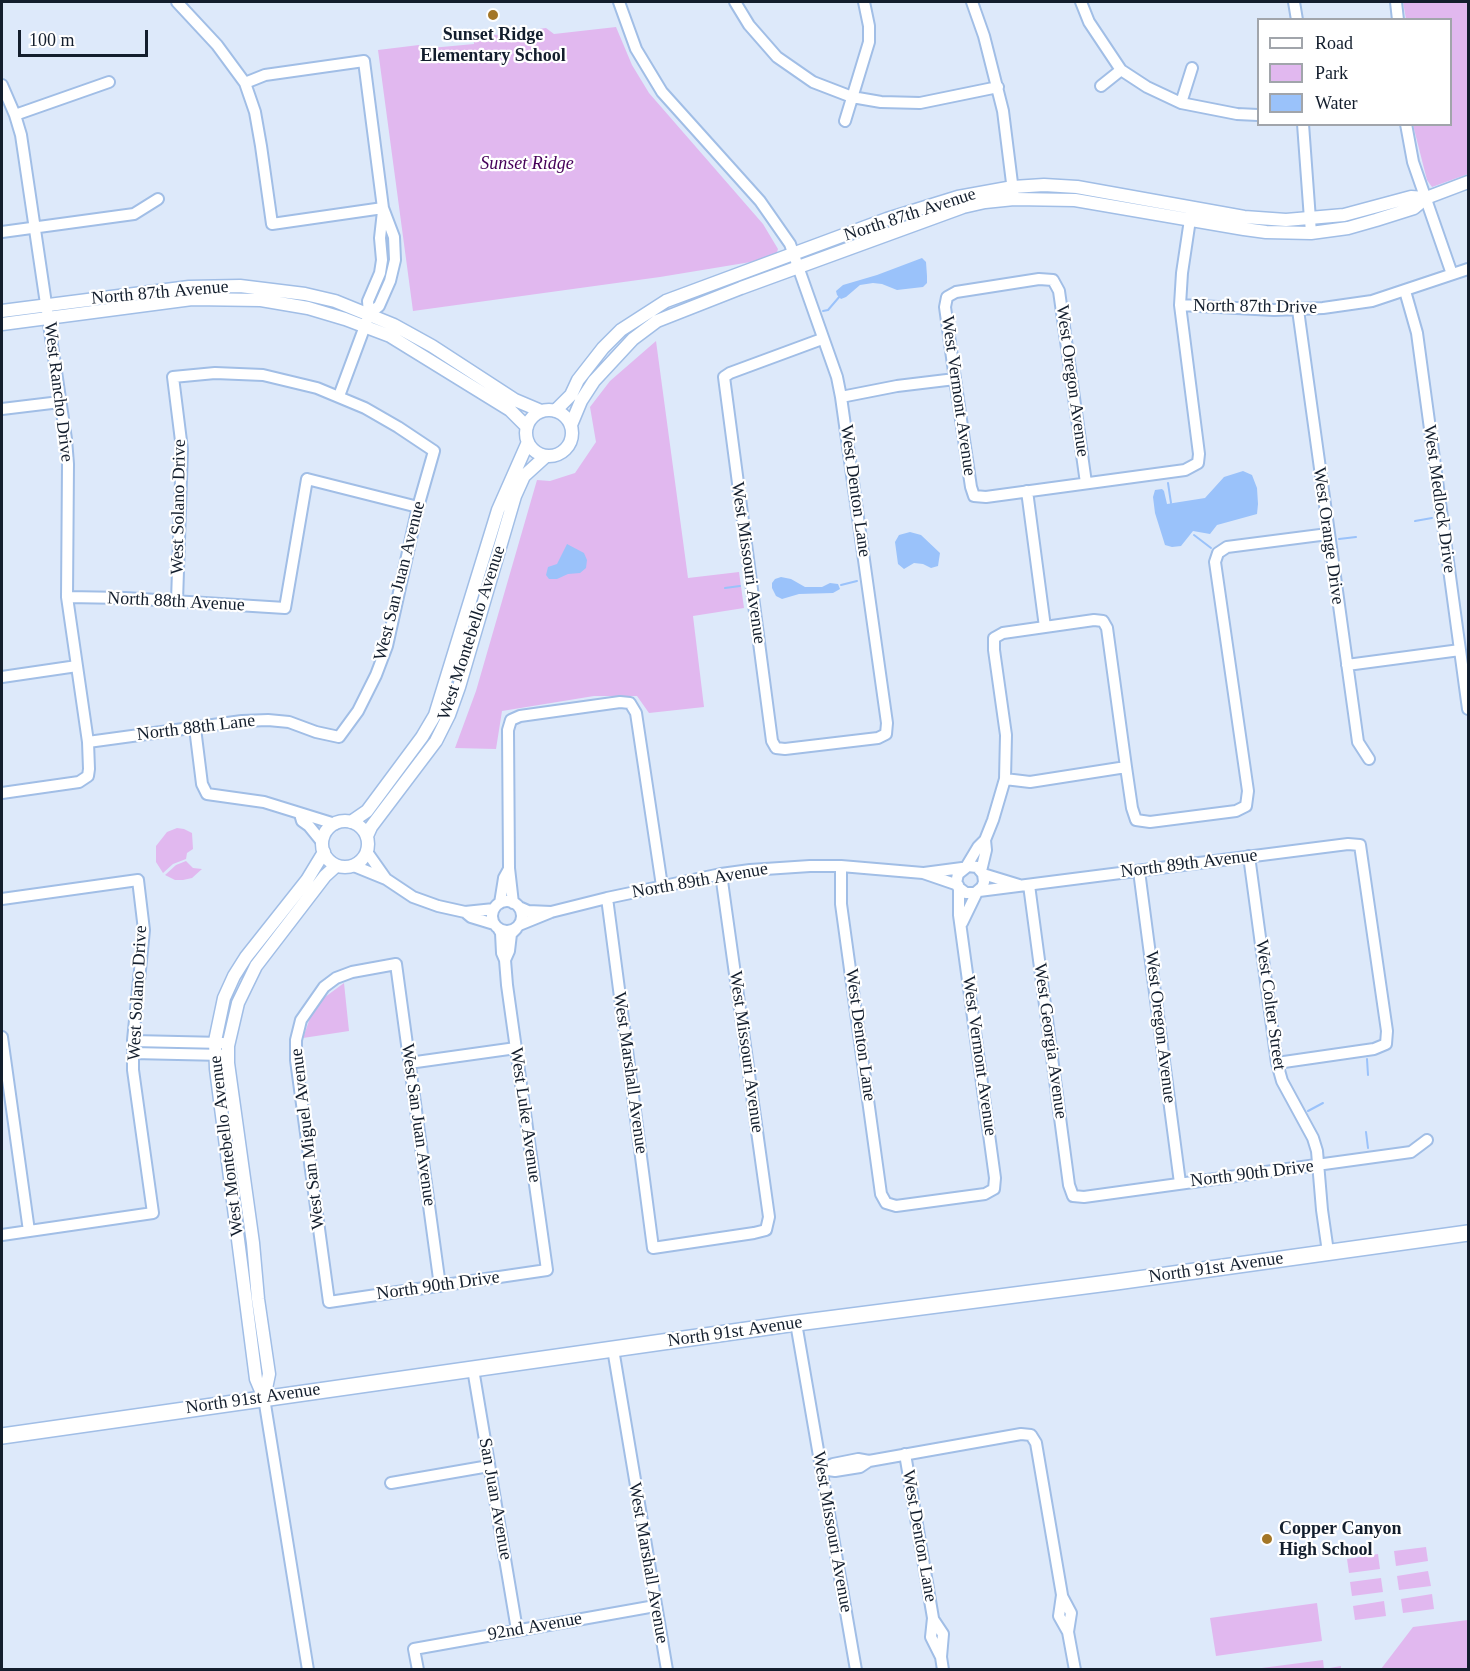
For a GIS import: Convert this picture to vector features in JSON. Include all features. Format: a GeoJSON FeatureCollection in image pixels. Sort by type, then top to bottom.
{"type":"FeatureCollection","features":[{"type":"Feature","properties":{"kind":"main road","name":"North 91st Avenue"},"geometry":{"type":"LineString","coordinates":[[2,1436],[796,1323],[1116,1282],[1468,1233]]}},
{"type":"Feature","properties":{"kind":"street"},"geometry":{"type":"LineString","coordinates":[[177,2],[217,45],[246,83],[255,112],[272,224],[383,208]]}},
{"type":"Feature","properties":{"kind":"street"},"geometry":{"type":"LineString","coordinates":[[619,2],[633,43],[654,80],[673,105],[760,201],[785,236],[794,255]]}},
{"type":"Feature","properties":{"kind":"street"},"geometry":{"type":"LineString","coordinates":[[735,2],[749,25],[777,57],[813,82],[852,97],[881,102],[920,103],[998,87]]}},
{"type":"Feature","properties":{"kind":"street"},"geometry":{"type":"LineString","coordinates":[[845,121],[869,42],[869,26],[864,2]]}},
{"type":"Feature","properties":{"kind":"street"},"geometry":{"type":"LineString","coordinates":[[972,2],[998,87],[1014,193]]}},
{"type":"Feature","properties":{"kind":"street"},"geometry":{"type":"LineString","coordinates":[[1081,2],[1089,22],[1121,70],[1147,87],[1181,103],[1237,114],[1257,115]]}},
{"type":"Feature","properties":{"kind":"street"},"geometry":{"type":"LineString","coordinates":[[1294,2],[1297,18]]}},
{"type":"Feature","properties":{"kind":"street"},"geometry":{"type":"LineString","coordinates":[[1396,2],[1398,18]]}},
{"type":"Feature","properties":{"kind":"street"},"geometry":{"type":"LineString","coordinates":[[246,83],[265,75],[364,61],[383,208],[380,273],[368,301],[367,320],[339,396]]}},
{"type":"Feature","properties":{"kind":"street"},"geometry":{"type":"LineString","coordinates":[[1181,103],[1192,68]]}},
{"type":"Feature","properties":{"kind":"street"},"geometry":{"type":"LineString","coordinates":[[1101,86],[1121,70]]}},
{"type":"Feature","properties":{"kind":"street"},"geometry":{"type":"LineString","coordinates":[[15,115],[109,82]]}},
{"type":"Feature","properties":{"kind":"street","name":"West Rancho Drive"},"geometry":{"type":"LineString","coordinates":[[2,86],[21,135],[60,402],[68,464],[67,597],[88,742],[88,776],[79,782],[2,793]]}},
{"type":"Feature","properties":{"kind":"street"},"geometry":{"type":"LineString","coordinates":[[1303,126],[1311,233]]}},
{"type":"Feature","properties":{"kind":"street"},"geometry":{"type":"LineString","coordinates":[[1406,126],[1413,162],[1452,274]]}},
{"type":"Feature","properties":{"kind":"street","name":"North 87th Avenue"},"geometry":{"type":"LineString","coordinates":[[571,425],[581,400],[594,381],[633,339],[657,321],[963,207],[1014,193],[1044,185],[1092,189],[1266,232],[1311,233],[1348,228],[1414,208],[1426,198],[1468,182]]}},
{"type":"Feature","properties":{"kind":"street","name":"North 87th Avenue"},"geometry":{"type":"LineString","coordinates":[[555,411],[571,395],[578,380],[603,348],[621,330],[666,301],[698,287],[940,202],[993,189],[1014,193]]}},
{"type":"Feature","properties":{"kind":"street","name":"North 87th Avenue"},"geometry":{"type":"LineString","coordinates":[[1191,213],[1266,219],[1309,219],[1355,212],[1410,197],[1426,198]]}},
{"type":"Feature","properties":{"kind":"street"},"geometry":{"type":"LineString","coordinates":[[2,232],[134,214],[158,200]]}},
{"type":"Feature","properties":{"kind":"street"},"geometry":{"type":"LineString","coordinates":[[367,320],[379,306],[390,280],[395,260],[394,237],[383,208]]}},
{"type":"Feature","properties":{"kind":"street"},"geometry":{"type":"LineString","coordinates":[[1045,627],[1027,491],[1185,470],[1198,464],[1200,454],[1180,305],[1182,273],[1191,213]]}},
{"type":"Feature","properties":{"kind":"street"},"geometry":{"type":"LineString","coordinates":[[381,253],[394,252]]}},
{"type":"Feature","properties":{"kind":"street","name":"West Denton Lane"},"geometry":{"type":"LineString","coordinates":[[794,255],[837,377],[841,397],[887,723],[886,734]]}},
{"type":"Feature","properties":{"kind":"street","name":"North 87th Drive"},"geometry":{"type":"LineString","coordinates":[[1180,305],[1298,310],[1323,308],[1372,301],[1468,269]]}},
{"type":"Feature","properties":{"kind":"street","name":"West Vermont Avenue"},"geometry":{"type":"LineString","coordinates":[[1027,491],[986,497],[974,496],[970,487],[945,307],[947,297],[956,292],[1039,279],[1053,280]]}},
{"type":"Feature","properties":{"kind":"street","name":"West Oregon Avenue"},"geometry":{"type":"LineString","coordinates":[[1053,280],[1059,291],[1086,483]]}},
{"type":"Feature","properties":{"kind":"street","name":"North 87th Avenue"},"geometry":{"type":"LineString","coordinates":[[2,310],[159,289],[208,286],[240,286],[305,294],[336,301],[481,394],[510,410],[526,427]]}},
{"type":"Feature","properties":{"kind":"street","name":"West Medlock Drive"},"geometry":{"type":"LineString","coordinates":[[1405,291],[1417,333],[1468,709]]}},
{"type":"Feature","properties":{"kind":"street","name":"North 87th Avenue"},"geometry":{"type":"LineString","coordinates":[[2,324],[182,300],[224,298],[261,300],[367,320],[412,334],[515,400],[541,411]]}},
{"type":"Feature","properties":{"kind":"street","name":"West Orange Drive"},"geometry":{"type":"LineString","coordinates":[[1298,310],[1358,742],[1369,759]]}},
{"type":"Feature","properties":{"kind":"street","name":"West Missouri Avenue"},"geometry":{"type":"LineString","coordinates":[[822,339],[723,377],[772,741],[776,748],[784,749],[878,738],[886,734]]}},
{"type":"Feature","properties":{"kind":"street","name":"West Solano Drive"},"geometry":{"type":"LineString","coordinates":[[177,601],[182,449],[172,377],[215,373],[263,375],[318,388],[339,396]]}},
{"type":"Feature","properties":{"kind":"street"},"geometry":{"type":"LineString","coordinates":[[841,397],[897,386],[955,379]]}},
{"type":"Feature","properties":{"kind":"street","name":"West San Juan Avenue"},"geometry":{"type":"LineString","coordinates":[[339,396],[398,427],[434,451],[418,507],[387,646],[358,711],[339,737]]}},
{"type":"Feature","properties":{"kind":"street"},"geometry":{"type":"LineString","coordinates":[[2,409],[60,402]]}},
{"type":"Feature","properties":{"kind":"street"},"geometry":{"type":"LineString","coordinates":[[541,411],[555,411],[562,413],[571,425],[572,438],[566,449],[557,455],[546,456],[535,452],[528,442],[526,427],[529,420],[541,411]]}},
{"type":"Feature","properties":{"kind":"street","name":"West Montebello Avenue"},"geometry":{"type":"LineString","coordinates":[[351,822],[367,811],[422,737],[435,715],[498,510],[528,442]]}},
{"type":"Feature","properties":{"kind":"street","name":"West Montebello Avenue"},"geometry":{"type":"LineString","coordinates":[[367,836],[371,827],[436,741],[449,715],[515,496],[524,476],[546,456]]}},
{"type":"Feature","properties":{"kind":"street","name":"North 88th Avenue"},"geometry":{"type":"LineString","coordinates":[[67,597],[285,608],[307,480],[418,507]]}},
{"type":"Feature","properties":{"kind":"street"},"geometry":{"type":"LineString","coordinates":[[962,923],[984,882],[982,872],[986,850],[985,840],[1005,779],[1006,735],[994,638],[1003,633],[1094,620],[1103,621],[1107,628],[1132,808],[1136,820],[1150,822],[1236,811],[1246,806],[1248,791],[1215,562],[1218,553],[1227,547],[1328,534]]}},
{"type":"Feature","properties":{"kind":"street"},"geometry":{"type":"LineString","coordinates":[[1347,665],[1460,650]]}},
{"type":"Feature","properties":{"kind":"street"},"geometry":{"type":"LineString","coordinates":[[2,677],[77,666]]}},
{"type":"Feature","properties":{"kind":"street"},"geometry":{"type":"LineString","coordinates":[[465,912],[471,917],[507,932],[518,927],[522,916],[516,905],[509,868],[508,730],[511,720],[520,716],[620,702],[630,703],[636,712],[662,886]]}},
{"type":"Feature","properties":{"kind":"street","name":"North 88th Lane"},"geometry":{"type":"LineString","coordinates":[[88,742],[242,721],[268,720],[288,722],[339,737]]}},
{"type":"Feature","properties":{"kind":"street"},"geometry":{"type":"LineString","coordinates":[[195,728],[202,784],[207,794],[264,801],[335,824],[351,822],[358,825],[367,836],[367,852],[354,866],[348,868],[336,866],[328,860],[323,847],[300,814]]}},
{"type":"Feature","properties":{"kind":"street"},"geometry":{"type":"LineString","coordinates":[[1005,779],[1030,782],[1126,767]]}},
{"type":"Feature","properties":{"kind":"street"},"geometry":{"type":"LineString","coordinates":[[323,847],[328,829],[335,824]]}},
{"type":"Feature","properties":{"kind":"street"},"geometry":{"type":"LineString","coordinates":[[978,891],[966,893],[958,887],[958,874],[985,840]]}},
{"type":"Feature","properties":{"kind":"street","name":"North 89th Avenue"},"geometry":{"type":"LineString","coordinates":[[978,891],[1348,844],[1360,845],[1388,1031],[1386,1044],[1374,1049],[1277,1063]]}},
{"type":"Feature","properties":{"kind":"street","name":"West Montebello Avenue"},"geometry":{"type":"LineString","coordinates":[[308,1670],[264,1398],[256,1379],[222,1049],[224,998],[234,976],[246,957],[307,880],[323,847]]}},
{"type":"Feature","properties":{"kind":"street"},"geometry":{"type":"LineString","coordinates":[[367,852],[386,879]]}},
{"type":"Feature","properties":{"kind":"street","name":"West Colter Street"},"geometry":{"type":"LineString","coordinates":[[1249,856],[1277,1063],[1282,1081],[1313,1138],[1319,1165],[1328,1252]]}},
{"type":"Feature","properties":{"kind":"street","name":"West Montebello Avenue"},"geometry":{"type":"LineString","coordinates":[[222,1049],[238,1003],[256,966],[325,876],[336,866]]}},
{"type":"Feature","properties":{"kind":"street"},"geometry":{"type":"LineString","coordinates":[[354,866],[386,879],[413,897],[438,906],[465,912],[497,906],[504,901],[516,905]]}},
{"type":"Feature","properties":{"kind":"street","name":"North 89th Avenue"},"geometry":{"type":"LineString","coordinates":[[518,927],[551,912],[721,874],[810,866],[841,866],[923,873],[964,868]]}},
{"type":"Feature","properties":{"kind":"street","name":"West Denton Lane"},"geometry":{"type":"LineString","coordinates":[[841,866],[841,904],[881,1194],[886,1203],[896,1206],[985,1194],[994,1189]]}},
{"type":"Feature","properties":{"kind":"street"},"geometry":{"type":"LineString","coordinates":[[964,868],[972,866],[982,872]]}},
{"type":"Feature","properties":{"kind":"street"},"geometry":{"type":"LineString","coordinates":[[496,926],[492,920],[509,868]]}},
{"type":"Feature","properties":{"kind":"street","name":"West Oregon Avenue"},"geometry":{"type":"LineString","coordinates":[[1139,871],[1180,1183]]}},
{"type":"Feature","properties":{"kind":"street","name":"North 89th Avenue"},"geometry":{"type":"LineString","coordinates":[[982,872],[1024,885]]}},
{"type":"Feature","properties":{"kind":"street","name":"North 89th Avenue"},"geometry":{"type":"LineString","coordinates":[[923,873],[958,887]]}},
{"type":"Feature","properties":{"kind":"street","name":"West Missouri Avenue"},"geometry":{"type":"LineString","coordinates":[[653,1248],[766,1230],[769,1217],[721,874]]}},
{"type":"Feature","properties":{"kind":"street","name":"West Solano Drive"},"geometry":{"type":"LineString","coordinates":[[2,898],[138,879],[144,930],[133,1041],[133,1070],[153,1213],[29,1231]]}},
{"type":"Feature","properties":{"kind":"street","name":"West Georgia Avenue"},"geometry":{"type":"LineString","coordinates":[[1024,885],[1067,1173],[1073,1196]]}},
{"type":"Feature","properties":{"kind":"street","name":"West Vermont Avenue"},"geometry":{"type":"LineString","coordinates":[[958,887],[959,915],[962,923],[995,1178],[994,1189]]}},
{"type":"Feature","properties":{"kind":"street","name":"West Marshall Avenue"},"geometry":{"type":"LineString","coordinates":[[607,898],[653,1248]]}},
{"type":"Feature","properties":{"kind":"street","name":"North 89th Avenue"},"geometry":{"type":"LineString","coordinates":[[516,905],[528,910],[551,912]]}},
{"type":"Feature","properties":{"kind":"street","name":"West Luke Avenue"},"geometry":{"type":"LineString","coordinates":[[496,926],[501,933],[547,1270]]}},
{"type":"Feature","properties":{"kind":"street","name":"West Luke Avenue"},"geometry":{"type":"LineString","coordinates":[[505,960],[509,951],[511,934],[518,927]]}},
{"type":"Feature","properties":{"kind":"street","name":"West San Juan Avenue"},"geometry":{"type":"LineString","coordinates":[[396,964],[440,1286]]}},
{"type":"Feature","properties":{"kind":"street","name":"West San Miguel Avenue"},"geometry":{"type":"LineString","coordinates":[[329,1302],[296,1060],[296,1040],[301,1020],[324,987],[336,978],[352,972],[396,964]]}},
{"type":"Feature","properties":{"kind":"street"},"geometry":{"type":"LineString","coordinates":[[2,1037],[29,1231],[2,1235]]}},
{"type":"Feature","properties":{"kind":"street"},"geometry":{"type":"LineString","coordinates":[[133,1041],[222,1049]]}},
{"type":"Feature","properties":{"kind":"street"},"geometry":{"type":"LineString","coordinates":[[409,1063],[516,1048]]}},
{"type":"Feature","properties":{"kind":"street"},"geometry":{"type":"LineString","coordinates":[[133,1053],[222,1049]]}},
{"type":"Feature","properties":{"kind":"street","name":"North 90th Drive"},"geometry":{"type":"LineString","coordinates":[[1073,1196],[1084,1197],[1411,1152],[1427,1140]]}},
{"type":"Feature","properties":{"kind":"street","name":"North 90th Drive"},"geometry":{"type":"LineString","coordinates":[[329,1302],[547,1270]]}},
{"type":"Feature","properties":{"kind":"street","name":"West Missouri Avenue"},"geometry":{"type":"LineString","coordinates":[[796,1323],[856,1670]]}},
{"type":"Feature","properties":{"kind":"street","name":"West Marshall Avenue"},"geometry":{"type":"LineString","coordinates":[[612,1349],[667,1670]]}},
{"type":"Feature","properties":{"kind":"street","name":"San Juan Avenue"},"geometry":{"type":"LineString","coordinates":[[473,1369],[517,1630]]}},
{"type":"Feature","properties":{"kind":"street"},"geometry":{"type":"LineString","coordinates":[[821,1469],[843,1470],[860,1467],[869,1461],[905,1454],[1021,1434],[1030,1435],[1036,1443],[1062,1595],[1071,1613],[1068,1632],[1075,1670]]}},
{"type":"Feature","properties":{"kind":"street","name":"West Denton Lane"},"geometry":{"type":"LineString","coordinates":[[905,1454],[933,1618],[943,1634],[941,1657],[943,1670]]}},
{"type":"Feature","properties":{"kind":"street"},"geometry":{"type":"LineString","coordinates":[[391,1483],[489,1466]]}},
{"type":"Feature","properties":{"kind":"street","name":"92nd Avenue"},"geometry":{"type":"LineString","coordinates":[[418,1670],[414,1649],[655,1606]]}},
{"type":"Feature","properties":{"kind":"green space"},"geometry":{"type":"Polygon","coordinates":[[[1403,2],[1468,2],[1468,174],[1432,187],[1427,180],[1413,126],[1452,126],[1452,18],[1406,18],[1403,2]]]}},
{"type":"Feature","properties":{"kind":"green space","name":"Sunset Ridge"},"geometry":{"type":"Polygon","coordinates":[[[616,27],[632,65],[649,93],[763,224],[778,249],[775,258],[660,277],[413,311],[378,50],[419,45],[420,49],[474,44],[474,38],[546,28],[554,34],[616,27]]]}},
{"type":"Feature","properties":{"kind":"green space"},"geometry":{"type":"Polygon","coordinates":[[[656,341],[688,578],[739,572],[744,608],[693,616],[704,707],[649,713],[637,696],[594,696],[502,711],[496,749],[455,748],[476,691],[537,480],[550,481],[575,473],[596,442],[590,407],[610,381],[656,341]]]}},
{"type":"Feature","properties":{"kind":"green space"},"geometry":{"type":"Polygon","coordinates":[[[177,828],[192,833],[193,849],[187,853],[186,859],[173,864],[163,873],[156,862],[156,846],[167,832],[177,828]]]}},
{"type":"Feature","properties":{"kind":"green space"},"geometry":{"type":"Polygon","coordinates":[[[186,861],[193,868],[202,869],[192,878],[183,880],[175,880],[165,875],[176,865],[186,861]]]}},
{"type":"Feature","properties":{"kind":"green space"},"geometry":{"type":"Polygon","coordinates":[[[344,983],[349,1031],[303,1038],[312,1012],[321,1000],[344,983]]]}},
{"type":"Feature","properties":{"kind":"green space"},"geometry":{"type":"Polygon","coordinates":[[[1426,1547],[1428,1561],[1396,1566],[1394,1551],[1426,1547]]]}},
{"type":"Feature","properties":{"kind":"green space"},"geometry":{"type":"Polygon","coordinates":[[[1378,1554],[1380,1569],[1349,1573],[1347,1559],[1378,1554]]]}},
{"type":"Feature","properties":{"kind":"green space"},"geometry":{"type":"Polygon","coordinates":[[[1428,1571],[1431,1586],[1399,1590],[1397,1576],[1428,1571]]]}},
{"type":"Feature","properties":{"kind":"green space"},"geometry":{"type":"Polygon","coordinates":[[[1381,1578],[1383,1592],[1352,1596],[1350,1582],[1381,1578]]]}},
{"type":"Feature","properties":{"kind":"green space"},"geometry":{"type":"Polygon","coordinates":[[[1432,1594],[1434,1609],[1403,1613],[1401,1599],[1432,1594]]]}},
{"type":"Feature","properties":{"kind":"green space"},"geometry":{"type":"Polygon","coordinates":[[[1384,1601],[1386,1616],[1355,1620],[1353,1606],[1384,1601]]]}},
{"type":"Feature","properties":{"kind":"green space"},"geometry":{"type":"Polygon","coordinates":[[[1317,1603],[1322,1641],[1216,1656],[1210,1618],[1317,1603]]]}},
{"type":"Feature","properties":{"kind":"green space"},"geometry":{"type":"Polygon","coordinates":[[[1468,1620],[1468,1669],[1381,1669],[1413,1627],[1468,1620]]]}},
{"type":"Feature","properties":{"kind":"green space"},"geometry":{"type":"Polygon","coordinates":[[[1323,1660],[1324,1669],[1254,1669],[1323,1660]]]}},
{"type":"Feature","properties":{"kind":"green space"},"geometry":{"type":"Polygon","coordinates":[[[1341,1666],[1341,1669],[1324,1669],[1341,1666]]]}},
{"type":"Feature","properties":{"kind":"water"},"geometry":{"type":"Polygon","coordinates":[[[922,258],[926,262],[927,276],[927,283],[923,287],[897,290],[873,283],[860,285],[841,299],[837,295],[836,291],[843,285],[922,258]]]}},
{"type":"Feature","properties":{"kind":"water"},"geometry":{"type":"Polygon","coordinates":[[[1243,471],[1252,475],[1257,488],[1257,514],[1217,525],[1210,534],[1193,531],[1181,546],[1165,545],[1155,513],[1153,497],[1155,490],[1164,491],[1167,504],[1205,498],[1224,477],[1243,471]]]}},
{"type":"Feature","properties":{"kind":"water"},"geometry":{"type":"Polygon","coordinates":[[[910,532],[921,535],[940,553],[938,566],[931,568],[914,563],[904,569],[898,564],[895,542],[899,535],[910,532]]]}},
{"type":"Feature","properties":{"kind":"water"},"geometry":{"type":"Polygon","coordinates":[[[567,544],[584,553],[587,560],[586,568],[580,573],[549,579],[546,575],[548,567],[557,564],[567,544]]]}},
{"type":"Feature","properties":{"kind":"water"},"geometry":{"type":"Polygon","coordinates":[[[781,577],[791,579],[805,587],[822,587],[830,583],[838,584],[840,589],[833,593],[799,594],[782,599],[776,596],[772,588],[775,579],[781,577]]]}},
{"type":"Feature","properties":{"kind":"waterway"},"geometry":{"type":"LineString","coordinates":[[823,311],[828,310],[840,296]]}},
{"type":"Feature","properties":{"kind":"waterway"},"geometry":{"type":"LineString","coordinates":[[1168,483],[1171,503]]}},
{"type":"Feature","properties":{"kind":"waterway"},"geometry":{"type":"LineString","coordinates":[[1415,521],[1432,518]]}},
{"type":"Feature","properties":{"kind":"waterway"},"geometry":{"type":"LineString","coordinates":[[1194,535],[1211,548]]}},
{"type":"Feature","properties":{"kind":"waterway"},"geometry":{"type":"LineString","coordinates":[[1339,539],[1356,537]]}},
{"type":"Feature","properties":{"kind":"waterway"},"geometry":{"type":"LineString","coordinates":[[841,585],[857,581]]}},
{"type":"Feature","properties":{"kind":"waterway"},"geometry":{"type":"LineString","coordinates":[[725,588],[740,586]]}},
{"type":"Feature","properties":{"kind":"waterway"},"geometry":{"type":"LineString","coordinates":[[1367,1059],[1368,1075]]}},
{"type":"Feature","properties":{"kind":"waterway"},"geometry":{"type":"LineString","coordinates":[[1308,1111],[1323,1103]]}},
{"type":"Feature","properties":{"kind":"waterway"},"geometry":{"type":"LineString","coordinates":[[1366,1132],[1368,1148]]}},
{"type":"Feature","properties":{"kind":"place","name":"Sunset Ridge Elementary School"},"geometry":{"type":"Point","coordinates":[493,15]}},
{"type":"Feature","properties":{"kind":"place","name":"Copper Canyon High School"},"geometry":{"type":"Point","coordinates":[1267,1539]}}]}
